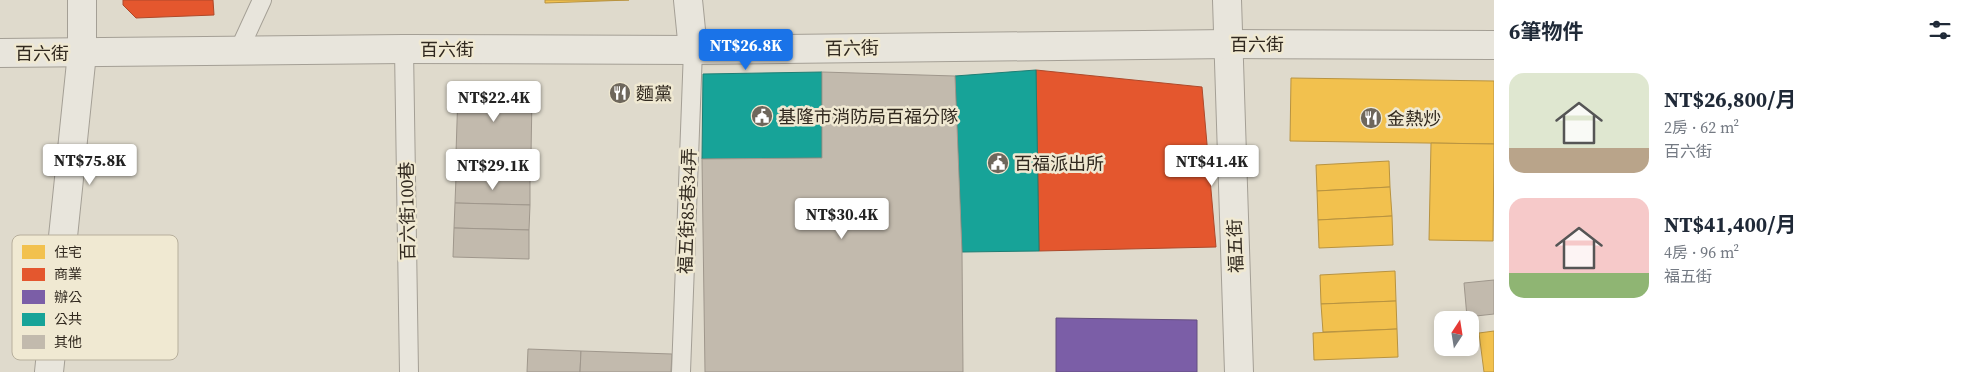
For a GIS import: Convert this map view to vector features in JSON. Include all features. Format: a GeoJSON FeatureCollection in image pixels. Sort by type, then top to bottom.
{"type":"FeatureCollection","features":[{"type":"Feature","properties":{"kind":"street"},"geometry":{"type":"LineString","coordinates":[[64,235],[82,53],[82,0]]}},
{"type":"Feature","properties":{"kind":"street"},"geometry":{"type":"LineString","coordinates":[[688,0],[693,50]]}},
{"type":"Feature","properties":{"kind":"street","name":"福五街"},"geometry":{"type":"LineString","coordinates":[[1226,0],[1239,372]]}},
{"type":"Feature","properties":{"kind":"street","name":"百六街"},"geometry":{"type":"LineString","coordinates":[[0,53],[404,49],[693,50],[1228,44],[1494,45]]}},
{"type":"Feature","properties":{"kind":"lane"},"geometry":{"type":"LineString","coordinates":[[239,50],[262,0]]}},
{"type":"Feature","properties":{"kind":"lane","name":"百六街100巷"},"geometry":{"type":"LineString","coordinates":[[404,49],[410,372]]}},
{"type":"Feature","properties":{"kind":"lane","name":"福五街85巷34弄"},"geometry":{"type":"LineString","coordinates":[[681,372],[693,50]]}},
{"type":"Feature","properties":{"kind":"building: 住宅"},"geometry":{"type":"Polygon","coordinates":[[[545,0],[629,0],[545,3],[545,0]]]}},
{"type":"Feature","properties":{"kind":"building: 住宅"},"geometry":{"type":"Polygon","coordinates":[[[1291,78],[1494,81],[1494,144],[1290,141],[1291,78]]]}},
{"type":"Feature","properties":{"kind":"building: 住宅"},"geometry":{"type":"Polygon","coordinates":[[[1431,143],[1494,144],[1493,241],[1429,240],[1431,143]]]}},
{"type":"Feature","properties":{"kind":"building: 住宅"},"geometry":{"type":"Polygon","coordinates":[[[1389,161],[1390,187],[1317,191],[1316,165],[1389,161]]]}},
{"type":"Feature","properties":{"kind":"building: 住宅"},"geometry":{"type":"Polygon","coordinates":[[[1390,187],[1392,216],[1318,220],[1317,191],[1390,187]]]}},
{"type":"Feature","properties":{"kind":"building: 住宅"},"geometry":{"type":"Polygon","coordinates":[[[1392,216],[1393,245],[1319,248],[1318,220],[1392,216]]]}},
{"type":"Feature","properties":{"kind":"building: 住宅"},"geometry":{"type":"Polygon","coordinates":[[[1395,271],[1396,301],[1321,304],[1320,275],[1395,271]]]}},
{"type":"Feature","properties":{"kind":"building: 住宅"},"geometry":{"type":"Polygon","coordinates":[[[1396,301],[1397,329],[1323,332],[1321,304],[1396,301]]]}},
{"type":"Feature","properties":{"kind":"building: 住宅"},"geometry":{"type":"Polygon","coordinates":[[[1397,329],[1398,357],[1314,360],[1313,333],[1397,329]]]}},
{"type":"Feature","properties":{"kind":"building: 住宅"},"geometry":{"type":"Polygon","coordinates":[[[1494,331],[1494,372],[1484,372],[1479,333],[1494,331]]]}},
{"type":"Feature","properties":{"kind":"building: 商業"},"geometry":{"type":"Polygon","coordinates":[[[123,0],[213,0],[214,15],[136,18],[123,5],[123,0]]]}},
{"type":"Feature","properties":{"kind":"building: 商業"},"geometry":{"type":"Polygon","coordinates":[[[1036,70],[1202,87],[1216,247],[1039,251],[1036,70]]]}},
{"type":"Feature","properties":{"kind":"building: 辦公"},"geometry":{"type":"Polygon","coordinates":[[[1056,318],[1197,320],[1197,372],[1056,372],[1056,318]]]}},
{"type":"Feature","properties":{"kind":"building: 公共","name":"百福派出所"},"geometry":{"type":"Polygon","coordinates":[[[1036,70],[1039,251],[962,252],[955,76],[1036,70]]]}},
{"type":"Feature","properties":{"kind":"building: 公共","name":"基隆市消防局百福分隊"},"geometry":{"type":"Polygon","coordinates":[[[822,72],[822,158],[702,159],[703,74],[822,72]]]}},
{"type":"Feature","properties":{"kind":"building: 其他"},"geometry":{"type":"Polygon","coordinates":[[[822,72],[955,76],[962,252],[963,372],[705,372],[702,159],[822,158],[822,72]]]}},
{"type":"Feature","properties":{"kind":"building: 其他"},"geometry":{"type":"Polygon","coordinates":[[[470,88],[497,89],[497,95],[532,96],[531,155],[456,153],[458,92],[470,88]]]}},
{"type":"Feature","properties":{"kind":"building: 其他"},"geometry":{"type":"Polygon","coordinates":[[[456,153],[531,155],[530,179],[456,177],[456,153]]]}},
{"type":"Feature","properties":{"kind":"building: 其他"},"geometry":{"type":"Polygon","coordinates":[[[456,177],[530,179],[530,205],[455,203],[456,177]]]}},
{"type":"Feature","properties":{"kind":"building: 其他"},"geometry":{"type":"Polygon","coordinates":[[[455,203],[530,205],[529,230],[454,228],[455,203]]]}},
{"type":"Feature","properties":{"kind":"building: 其他"},"geometry":{"type":"Polygon","coordinates":[[[454,228],[529,230],[529,259],[453,257],[454,228]]]}},
{"type":"Feature","properties":{"kind":"building: 其他"},"geometry":{"type":"Polygon","coordinates":[[[1494,280],[1494,314],[1479,316],[1479,311],[1466,311],[1464,283],[1494,280]]]}},
{"type":"Feature","properties":{"kind":"building: 其他"},"geometry":{"type":"Polygon","coordinates":[[[528,349],[581,351],[580,372],[527,372],[528,349]]]}},
{"type":"Feature","properties":{"kind":"building: 其他"},"geometry":{"type":"Polygon","coordinates":[[[581,351],[672,354],[671,372],[580,372],[581,351]]]}},
{"type":"Feature","properties":{"kind":"place","name":"麵黨"},"geometry":{"type":"Point","coordinates":[620,93]}},
{"type":"Feature","properties":{"kind":"place","name":"基隆市消防局百福分隊"},"geometry":{"type":"Point","coordinates":[762,116]}},
{"type":"Feature","properties":{"kind":"place","name":"金熱炒"},"geometry":{"type":"Point","coordinates":[1371,118]}},
{"type":"Feature","properties":{"kind":"place","name":"百福派出所"},"geometry":{"type":"Point","coordinates":[998,163]}}]}
